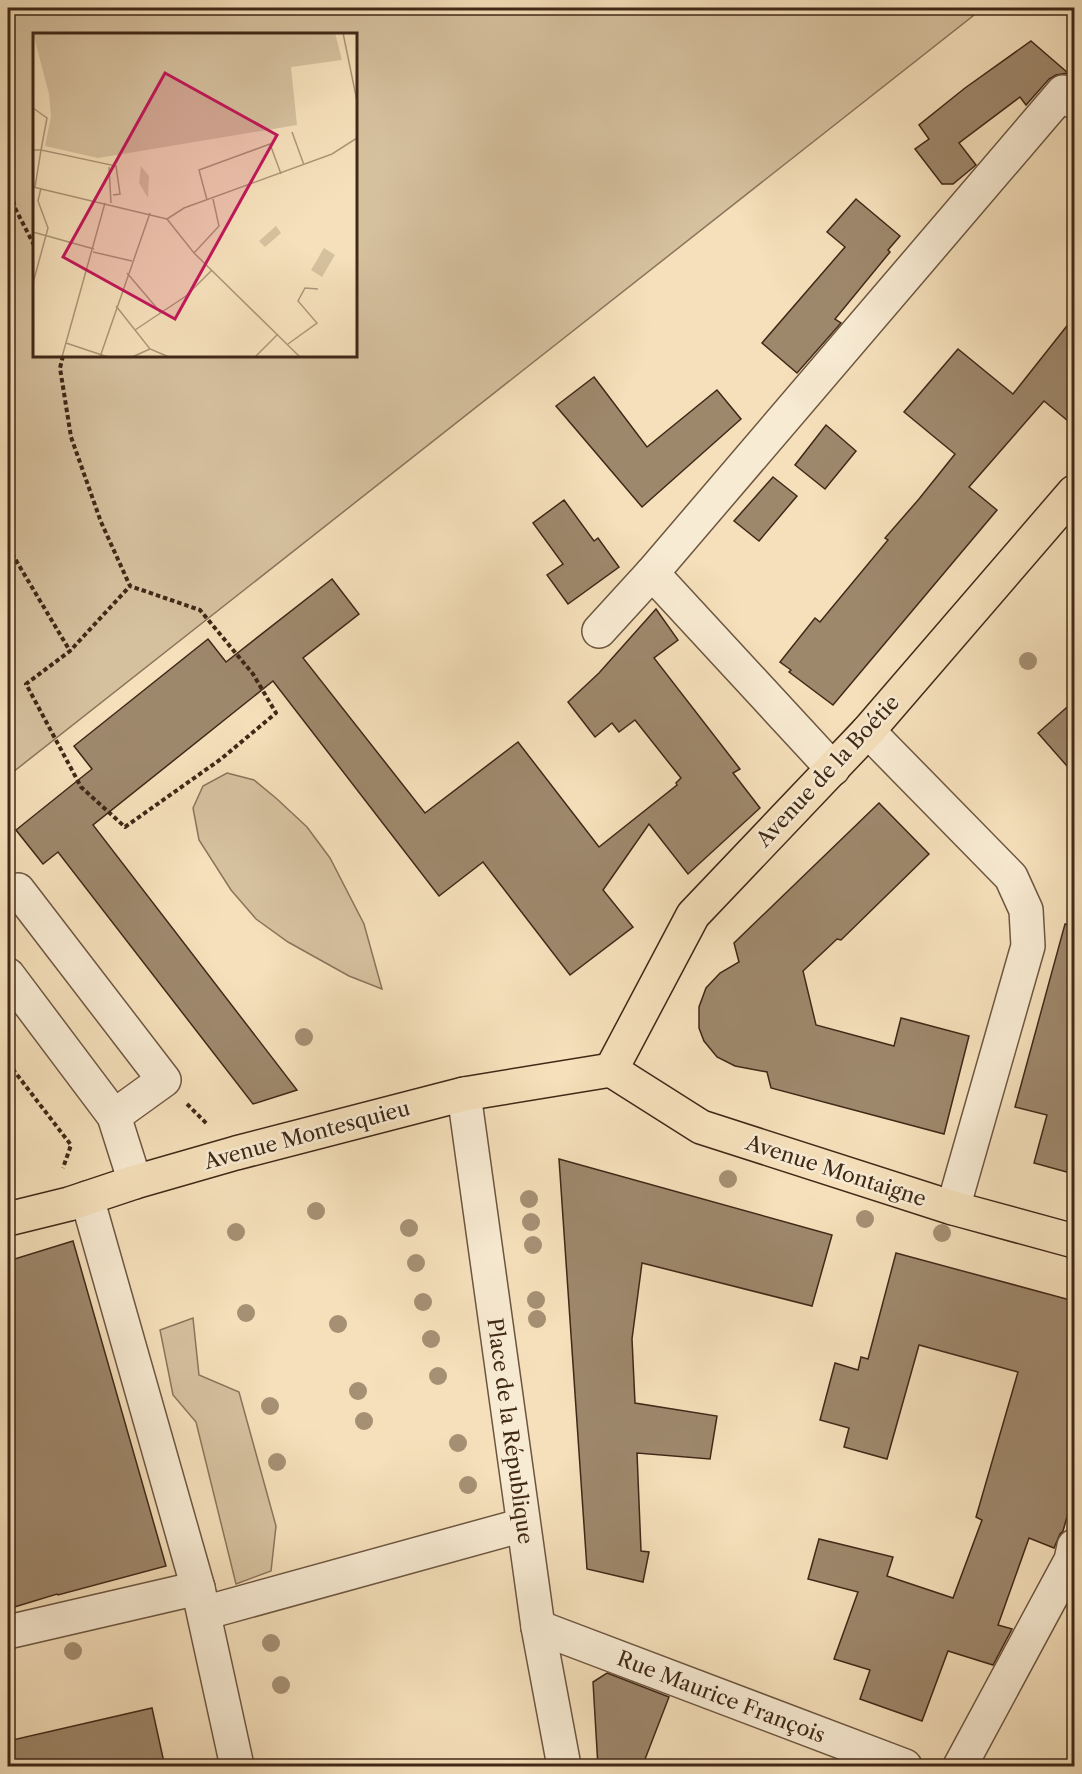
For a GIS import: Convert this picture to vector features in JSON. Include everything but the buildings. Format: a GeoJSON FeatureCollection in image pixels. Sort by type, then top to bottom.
{"type":"FeatureCollection","features":[{"type":"Feature","properties":{"kind":"main road","name":"Avenue de la Boétie"},"geometry":{"type":"LineString","coordinates":[[611,1070],[693,915],[868,731],[1074,492]]}},
{"type":"Feature","properties":{"kind":"main road","name":"Avenue Montaigne"},"geometry":{"type":"LineString","coordinates":[[611,1070],[701,1127],[953,1208],[1074,1241]]}},
{"type":"Feature","properties":{"kind":"main road","name":"Avenue Montesquieu"},"geometry":{"type":"LineString","coordinates":[[8,1220],[236,1153],[464,1094],[611,1070]]}},
{"type":"Feature","properties":{"kind":"street"},"geometry":{"type":"LineString","coordinates":[[599,631],[1063,92],[1074,102]]}},
{"type":"Feature","properties":{"kind":"street"},"geometry":{"type":"LineString","coordinates":[[651,573],[833,769]]}},
{"type":"Feature","properties":{"kind":"street"},"geometry":{"type":"LineString","coordinates":[[868,731],[1011,877],[1026,910],[1028,946],[953,1208]]}},
{"type":"Feature","properties":{"kind":"street"},"geometry":{"type":"LineString","coordinates":[[8,896],[18,890],[164,1080],[114,1116]]}},
{"type":"Feature","properties":{"kind":"street"},"geometry":{"type":"LineString","coordinates":[[8,975],[114,1116],[135,1182]]}},
{"type":"Feature","properties":{"kind":"street","name":"Place de la République"},"geometry":{"type":"LineString","coordinates":[[464,1094],[538,1627],[564,1767]]}},
{"type":"Feature","properties":{"kind":"street"},"geometry":{"type":"LineString","coordinates":[[78,1201],[201,1600],[237,1767]]}},
{"type":"Feature","properties":{"kind":"street"},"geometry":{"type":"LineString","coordinates":[[8,1632],[201,1600],[523,1525]]}},
{"type":"Feature","properties":{"kind":"street"},"geometry":{"type":"LineString","coordinates":[[960,1767],[1071,1560],[1074,1546]]}},
{"type":"Feature","properties":{"kind":"street","name":"Rue Maurice François"},"geometry":{"type":"LineString","coordinates":[[538,1627],[905,1767]]}},
{"type":"Feature","properties":{"kind":"path"},"geometry":{"type":"LineString","coordinates":[[8,179],[15,208],[33,243]]}},
{"type":"Feature","properties":{"kind":"path"},"geometry":{"type":"LineString","coordinates":[[63,357],[60,368],[71,437],[101,522],[130,586],[200,609],[253,674],[276,713],[221,759],[125,827],[81,787],[26,684],[70,651],[130,586]]}},
{"type":"Feature","properties":{"kind":"path"},"geometry":{"type":"LineString","coordinates":[[8,547],[70,651]]}},
{"type":"Feature","properties":{"kind":"path"},"geometry":{"type":"LineString","coordinates":[[8,1063],[71,1145],[63,1166],[78,1201]]}},
{"type":"Feature","properties":{"kind":"path"},"geometry":{"type":"LineString","coordinates":[[164,1080],[236,1153]]}},
{"type":"Feature","properties":{"kind":"shaded area"},"geometry":{"type":"Polygon","coordinates":[[[8,8],[983,8],[8,776],[8,8]]]}},
{"type":"Feature","properties":{"kind":"shaded area"},"geometry":{"type":"Polygon","coordinates":[[[227,773],[254,780],[307,827],[330,858],[364,924],[382,989],[349,976],[288,942],[256,919],[231,890],[199,840],[193,808],[203,786],[227,773]]]}},
{"type":"Feature","properties":{"kind":"shaded area"},"geometry":{"type":"Polygon","coordinates":[[[193,1318],[199,1375],[239,1392],[276,1526],[271,1571],[236,1584],[196,1422],[173,1395],[160,1330],[193,1318]]]}}]}
